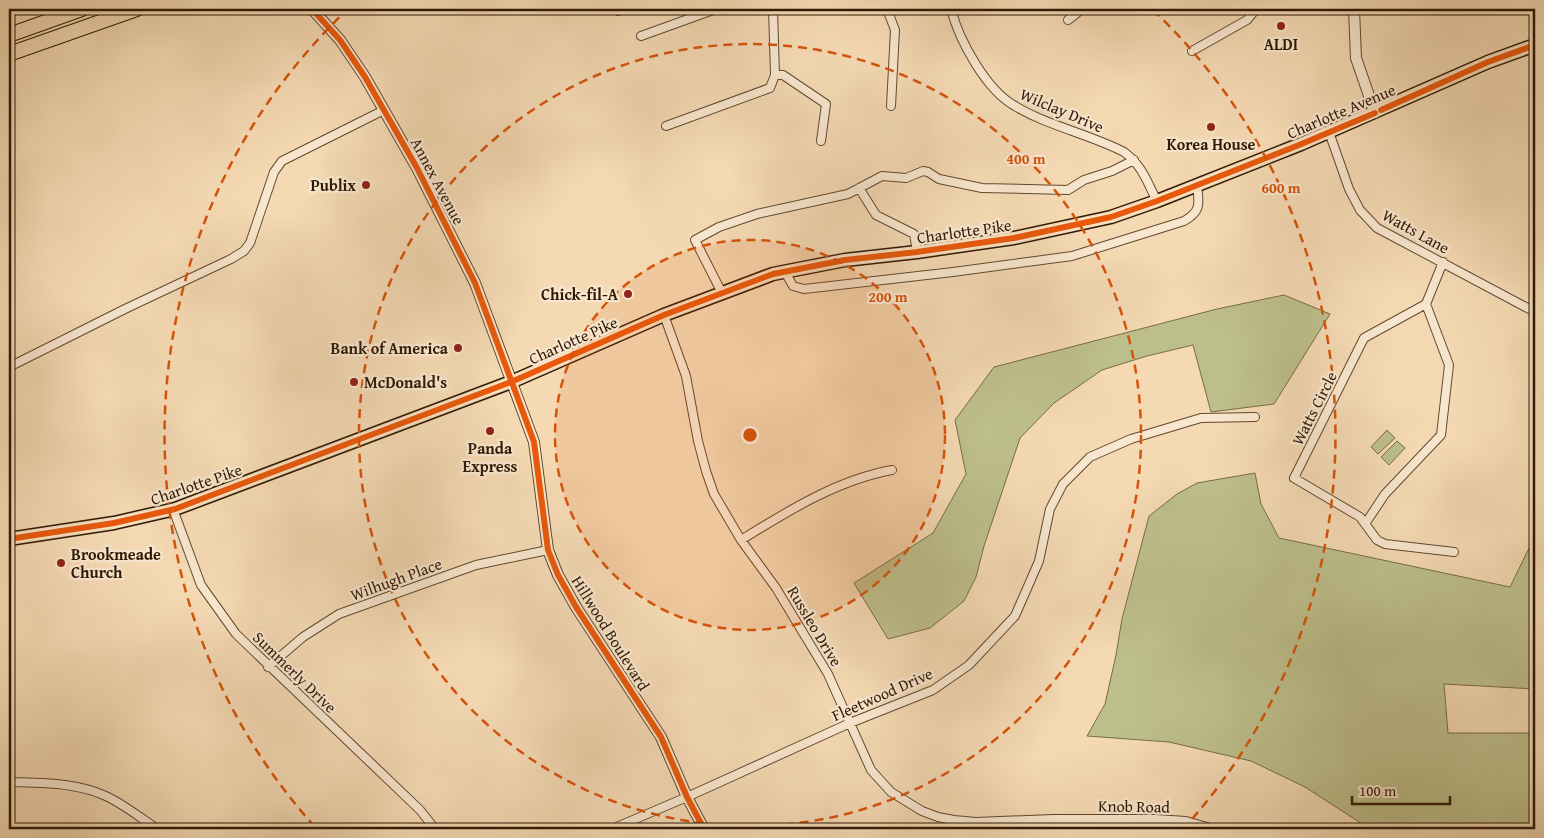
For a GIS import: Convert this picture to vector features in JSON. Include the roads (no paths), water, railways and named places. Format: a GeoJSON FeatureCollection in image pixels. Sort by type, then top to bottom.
{"type":"FeatureCollection","features":[{"type":"Feature","properties":{"kind":"highway"},"geometry":{"type":"LineString","coordinates":[[9,34],[82,9]]}},
{"type":"Feature","properties":{"kind":"highway"},"geometry":{"type":"LineString","coordinates":[[9,54],[137,9]]}},
{"type":"Feature","properties":{"kind":"main road","name":"Charlotte Avenue"},"geometry":{"type":"LineString","coordinates":[[1157,201],[1375,113],[1488,62],[1535,45]]}},
{"type":"Feature","properties":{"kind":"main road","name":"Charlotte Pike"},"geometry":{"type":"LineString","coordinates":[[9,540],[114,523],[173,509],[511,382],[664,315],[773,274],[845,260],[1014,238],[1111,217],[1157,201]]}},
{"type":"Feature","properties":{"kind":"street","name":"Annex Avenue"},"geometry":{"type":"LineString","coordinates":[[313,9],[359,67],[417,168],[475,283],[511,382]]}},
{"type":"Feature","properties":{"kind":"street"},"geometry":{"type":"LineString","coordinates":[[618,9],[618,11],[625,9]]}},
{"type":"Feature","properties":{"kind":"street"},"geometry":{"type":"LineString","coordinates":[[641,36],[716,9]]}},
{"type":"Feature","properties":{"kind":"street"},"geometry":{"type":"LineString","coordinates":[[666,126],[770,88],[776,75],[773,9]]}},
{"type":"Feature","properties":{"kind":"street"},"geometry":{"type":"LineString","coordinates":[[887,9],[895,30],[891,106]]}},
{"type":"Feature","properties":{"kind":"street","name":"Wilclay Drive"},"geometry":{"type":"LineString","coordinates":[[950,9],[954,23],[980,70],[998,92],[1014,106],[1111,146],[1134,160],[1140,166],[1157,201]]}},
{"type":"Feature","properties":{"kind":"street"},"geometry":{"type":"LineString","coordinates":[[1068,20],[1082,9]]}},
{"type":"Feature","properties":{"kind":"street"},"geometry":{"type":"LineString","coordinates":[[1192,51],[1247,20],[1256,9]]}},
{"type":"Feature","properties":{"kind":"street"},"geometry":{"type":"LineString","coordinates":[[1354,9],[1356,58],[1375,113]]}},
{"type":"Feature","properties":{"kind":"street"},"geometry":{"type":"LineString","coordinates":[[776,75],[782,75],[826,104],[821,141]]}},
{"type":"Feature","properties":{"kind":"street"},"geometry":{"type":"LineString","coordinates":[[9,367],[244,251],[253,238],[274,172],[282,161],[384,110]]}},
{"type":"Feature","properties":{"kind":"street","name":"Watts Lane"},"geometry":{"type":"LineString","coordinates":[[1329,132],[1349,189],[1360,210],[1377,228],[1535,312]]}},
{"type":"Feature","properties":{"kind":"street"},"geometry":{"type":"LineString","coordinates":[[722,293],[695,240],[719,227],[757,214],[848,194],[882,176],[906,178],[923,171],[939,179],[982,188],[1068,190],[1084,180],[1112,171],[1134,160]]}},
{"type":"Feature","properties":{"kind":"street"},"geometry":{"type":"LineString","coordinates":[[785,272],[792,286],[804,289],[1072,256],[1184,221],[1194,216],[1200,205],[1197,185]]}},
{"type":"Feature","properties":{"kind":"street"},"geometry":{"type":"LineString","coordinates":[[859,188],[876,215],[914,234],[917,252]]}},
{"type":"Feature","properties":{"kind":"street"},"geometry":{"type":"LineString","coordinates":[[1365,524],[1385,494],[1441,435],[1449,365],[1426,304],[1443,262]]}},
{"type":"Feature","properties":{"kind":"street","name":"Watts Circle"},"geometry":{"type":"LineString","coordinates":[[1426,304],[1364,338],[1294,478],[1360,517],[1376,540],[1386,544],[1454,552]]}},
{"type":"Feature","properties":{"kind":"street","name":"Russleo Drive"},"geometry":{"type":"LineString","coordinates":[[664,315],[686,376],[698,441],[714,494],[741,540],[776,588],[828,674],[871,770],[891,792],[922,812],[938,817],[976,822],[1053,819]]}},
{"type":"Feature","properties":{"kind":"street","name":"Hillwood Boulevard"},"geometry":{"type":"LineString","coordinates":[[511,382],[528,421],[534,442],[548,550],[558,575],[576,607],[661,737],[687,797],[704,829]]}},
{"type":"Feature","properties":{"kind":"street","name":"Fleetwood Drive"},"geometry":{"type":"LineString","coordinates":[[612,829],[850,723],[933,690],[970,665],[1015,616],[1039,561],[1050,510],[1063,484],[1077,468],[1090,457],[1131,440],[1201,418],[1255,417]]}},
{"type":"Feature","properties":{"kind":"street"},"geometry":{"type":"LineString","coordinates":[[741,540],[795,506],[835,488],[880,472],[892,470]]}},
{"type":"Feature","properties":{"kind":"street","name":"Summerly Drive"},"geometry":{"type":"LineString","coordinates":[[173,509],[201,585],[236,634],[268,667],[420,810],[435,829]]}},
{"type":"Feature","properties":{"kind":"street","name":"Wilhugh Place"},"geometry":{"type":"LineString","coordinates":[[268,667],[302,637],[339,614],[476,565],[548,550]]}},
{"type":"Feature","properties":{"kind":"street"},"geometry":{"type":"LineString","coordinates":[[9,782],[52,783],[84,788],[120,803],[157,829]]}},
{"type":"Feature","properties":{"kind":"street","name":"Knob Road"},"geometry":{"type":"LineString","coordinates":[[1053,819],[1167,819],[1195,823],[1214,829]]}},
{"type":"Feature","properties":{"kind":"place","name":"ALDI"},"geometry":{"type":"Point","coordinates":[1281,26]}},
{"type":"Feature","properties":{"kind":"place","name":"Korea House"},"geometry":{"type":"Point","coordinates":[1211,127]}},
{"type":"Feature","properties":{"kind":"place","name":"Publix"},"geometry":{"type":"Point","coordinates":[366,185]}},
{"type":"Feature","properties":{"kind":"place","name":"Chick-fil-A"},"geometry":{"type":"Point","coordinates":[628,294]}},
{"type":"Feature","properties":{"kind":"place","name":"Bank of America"},"geometry":{"type":"Point","coordinates":[458,348]}},
{"type":"Feature","properties":{"kind":"place","name":"McDonald's"},"geometry":{"type":"Point","coordinates":[354,382]}},
{"type":"Feature","properties":{"kind":"place","name":"Panda Express"},"geometry":{"type":"Point","coordinates":[490,431]}},
{"type":"Feature","properties":{"kind":"place","name":"Brookmeade Church"},"geometry":{"type":"Point","coordinates":[61,563]}}]}
